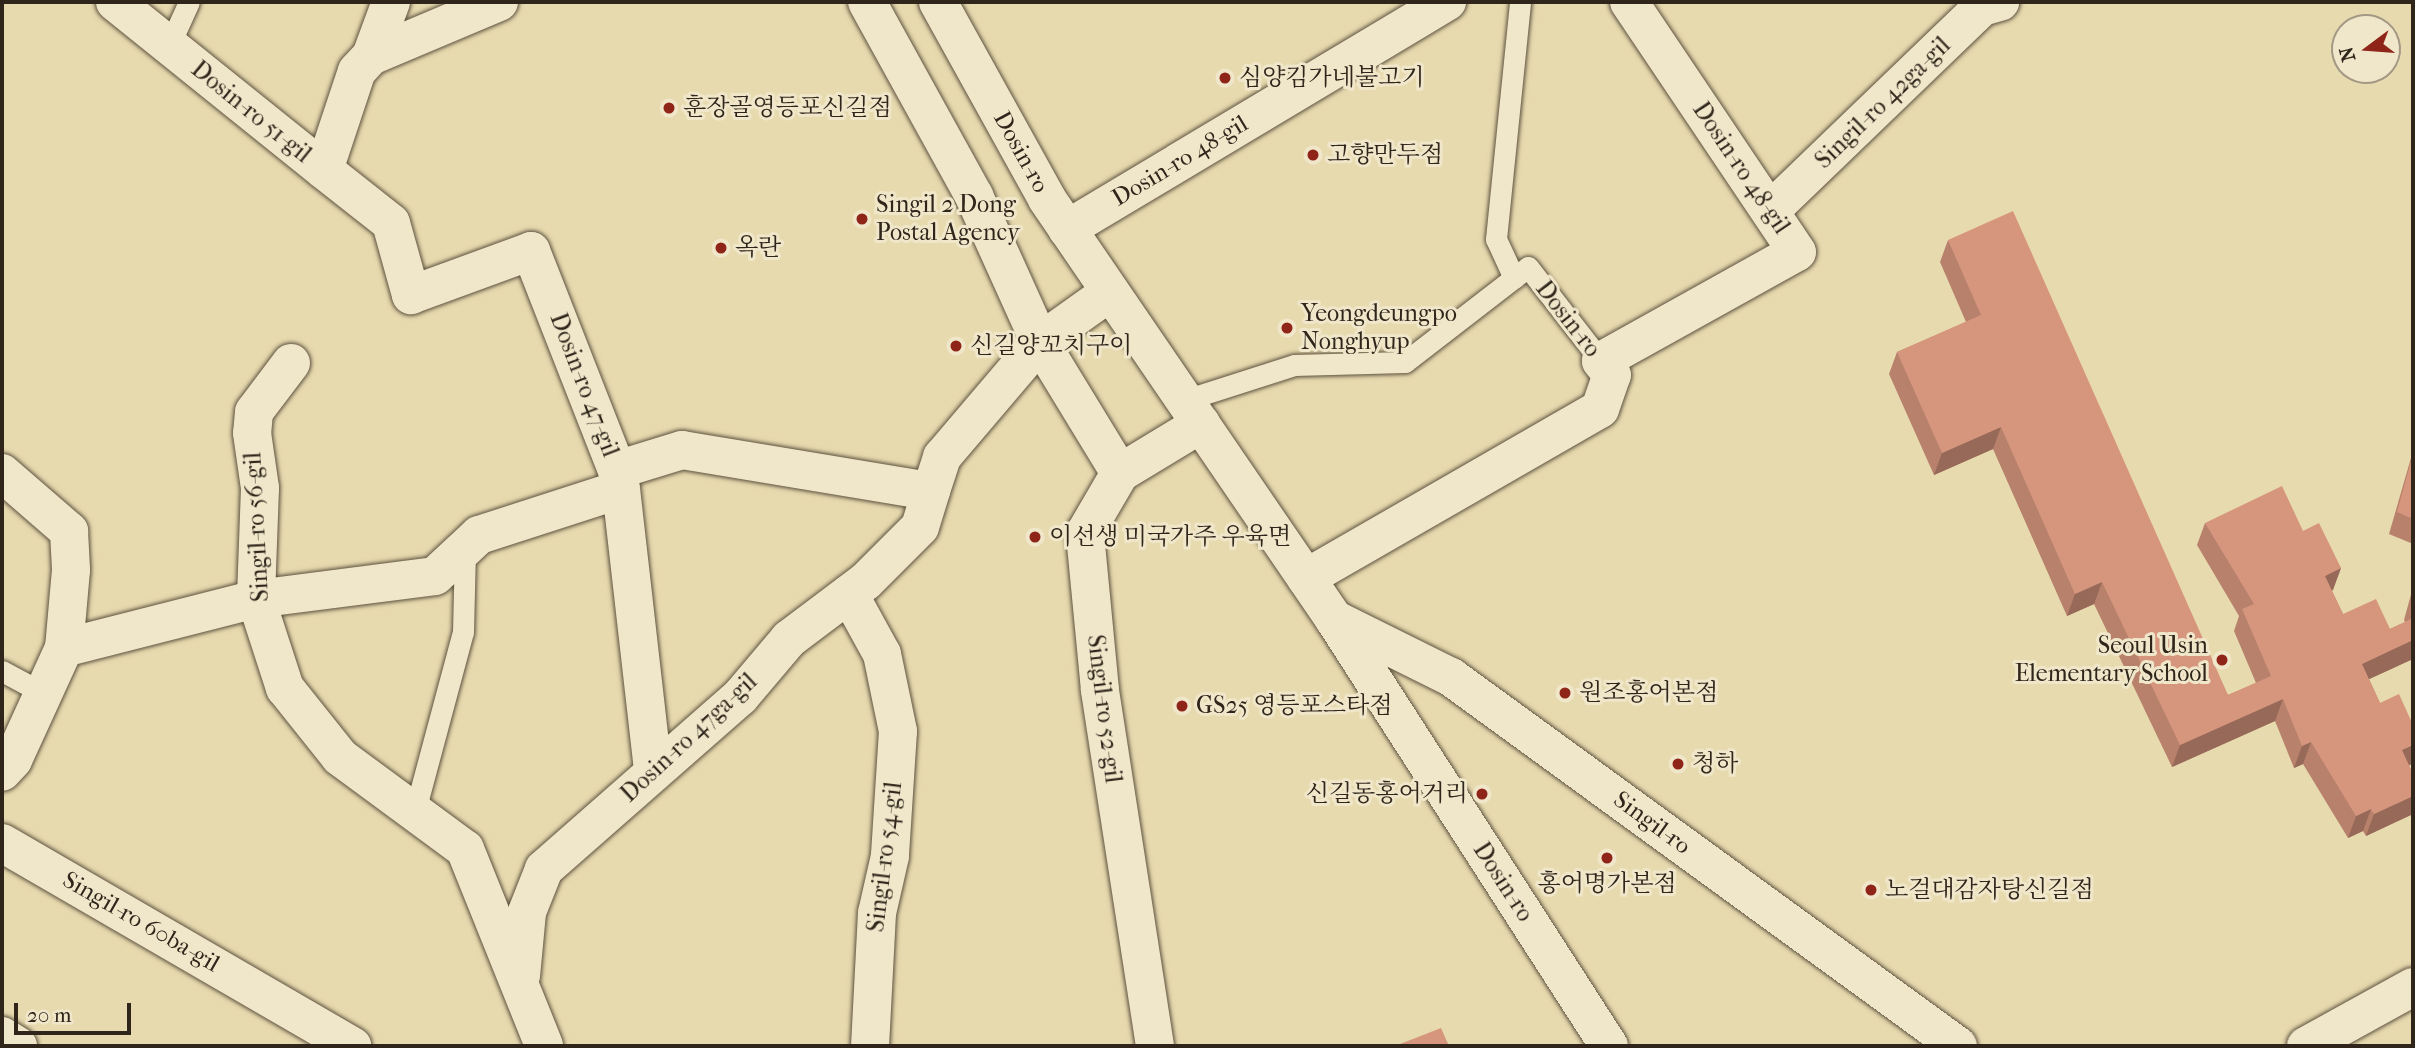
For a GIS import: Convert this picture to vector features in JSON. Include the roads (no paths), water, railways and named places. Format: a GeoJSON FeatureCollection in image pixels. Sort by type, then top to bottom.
{"type":"FeatureCollection","features":[{"type":"Feature","properties":{"kind":"street","name":"Dosin-ro 51-gil"},"geometry":{"type":"LineString","coordinates":[[115,2],[324,170],[357,71],[371,56],[391,2]]}},
{"type":"Feature","properties":{"kind":"street"},"geometry":{"type":"LineString","coordinates":[[371,56],[499,2]]}},
{"type":"Feature","properties":{"kind":"street"},"geometry":{"type":"LineString","coordinates":[[867,2],[974,196],[1040,342],[1120,473]]}},
{"type":"Feature","properties":{"kind":"street","name":"Dosin-ro"},"geometry":{"type":"LineString","coordinates":[[939,2],[1067,229],[1334,619],[1609,1046]]}},
{"type":"Feature","properties":{"kind":"street","name":"Dosin-ro 48-gil"},"geometry":{"type":"LineString","coordinates":[[1067,229],[1393,15],[1447,2]]}},
{"type":"Feature","properties":{"kind":"street","name":"Dosin-ro 48-gil"},"geometry":{"type":"LineString","coordinates":[[1601,361],[1797,252],[1629,2]]}},
{"type":"Feature","properties":{"kind":"street","name":"Singil-ro 42ga-gil"},"geometry":{"type":"LineString","coordinates":[[1770,211],[1987,4]]}},
{"type":"Feature","properties":{"kind":"street","name":"Dosin-ro 47-gil"},"geometry":{"type":"LineString","coordinates":[[324,170],[391,223],[411,295],[531,251],[617,470],[682,450],[931,491]]}},
{"type":"Feature","properties":{"kind":"street"},"geometry":{"type":"LineString","coordinates":[[931,491],[942,457],[1040,342],[1110,292]]}},
{"type":"Feature","properties":{"kind":"street","name":"Dosin-ro"},"geometry":{"type":"LineString","coordinates":[[1306,578],[1600,409],[1612,375],[1601,361]]}},
{"type":"Feature","properties":{"kind":"street","name":"Singil-ro 56-gil"},"geometry":{"type":"LineString","coordinates":[[291,363],[254,412],[256,599],[285,688],[340,757],[416,807],[464,849],[521,978],[544,1046]]}},
{"type":"Feature","properties":{"kind":"street","name":"Singil-ro 52-gil"},"geometry":{"type":"LineString","coordinates":[[1155,1046],[1100,690],[1085,533],[1120,473],[1193,412]]}},
{"type":"Feature","properties":{"kind":"street"},"geometry":{"type":"LineString","coordinates":[[2,473],[69,531],[64,648],[13,761],[2,772]]}},
{"type":"Feature","properties":{"kind":"street","name":"Dosin-ro 47-gil"},"geometry":{"type":"LineString","coordinates":[[64,648],[256,599],[435,576],[480,535],[621,489],[653,772]]}},
{"type":"Feature","properties":{"kind":"street","name":"Dosin-ro 47ga-gil"},"geometry":{"type":"LineString","coordinates":[[521,978],[527,912],[544,869],[740,696],[789,639],[849,594],[920,527],[931,491]]}},
{"type":"Feature","properties":{"kind":"street","name":"Singil-ro 54-gil"},"geometry":{"type":"LineString","coordinates":[[849,594],[883,654],[898,731],[870,1046]]}},
{"type":"Feature","properties":{"kind":"street","name":"Singil-ro"},"geometry":{"type":"LineString","coordinates":[[1334,619],[1451,677],[1958,1046]]}},
{"type":"Feature","properties":{"kind":"street","name":"Singil-ro 60ba-gil"},"geometry":{"type":"LineString","coordinates":[[2,843],[352,1046]]}},
{"type":"Feature","properties":{"kind":"street"},"geometry":{"type":"LineString","coordinates":[[2306,1046],[2413,988]]}},
{"type":"Feature","properties":{"kind":"street"},"geometry":{"type":"LineString","coordinates":[[2,1036],[18,1046]]}},
{"type":"Feature","properties":{"kind":"lane","name":"Dosin-ro 51-gil"},"geometry":{"type":"LineString","coordinates":[[169,46],[189,2]]}},
{"type":"Feature","properties":{"kind":"lane"},"geometry":{"type":"LineString","coordinates":[[1514,278],[1496,239],[1520,2]]}},
{"type":"Feature","properties":{"kind":"lane","name":"Dosin-ro"},"geometry":{"type":"LineString","coordinates":[[1193,412],[1294,365],[1405,362],[1528,267],[1601,361]]}},
{"type":"Feature","properties":{"kind":"lane"},"geometry":{"type":"LineString","coordinates":[[416,807],[463,632],[465,548]]}},
{"type":"Feature","properties":{"kind":"lane"},"geometry":{"type":"LineString","coordinates":[[2,671],[43,693]]}},
{"type":"Feature","properties":{"kind":"place","name":"심양김가네불고기"},"geometry":{"type":"Point","coordinates":[1225,78]}},
{"type":"Feature","properties":{"kind":"place","name":"훈장골영등포신길점"},"geometry":{"type":"Point","coordinates":[669,108]}},
{"type":"Feature","properties":{"kind":"place","name":"고향만두점"},"geometry":{"type":"Point","coordinates":[1313,155]}},
{"type":"Feature","properties":{"kind":"place","name":"Singil 2 Dong Postal Agency"},"geometry":{"type":"Point","coordinates":[862,219]}},
{"type":"Feature","properties":{"kind":"place","name":"옥란"},"geometry":{"type":"Point","coordinates":[721,248]}},
{"type":"Feature","properties":{"kind":"place","name":"Yeongdeungpo Nonghyup"},"geometry":{"type":"Point","coordinates":[1287,328]}},
{"type":"Feature","properties":{"kind":"place","name":"신길양꼬치구이"},"geometry":{"type":"Point","coordinates":[956,346]}},
{"type":"Feature","properties":{"kind":"place","name":"이선생 미국가주 우육면"},"geometry":{"type":"Point","coordinates":[1035,537]}},
{"type":"Feature","properties":{"kind":"place","name":"Seoul Usin Elementary School"},"geometry":{"type":"Point","coordinates":[2222,660]}},
{"type":"Feature","properties":{"kind":"place","name":"원조홍어본점"},"geometry":{"type":"Point","coordinates":[1565,693]}},
{"type":"Feature","properties":{"kind":"place","name":"GS25 영등포스타점"},"geometry":{"type":"Point","coordinates":[1182,706]}},
{"type":"Feature","properties":{"kind":"place","name":"청하"},"geometry":{"type":"Point","coordinates":[1678,764]}},
{"type":"Feature","properties":{"kind":"place","name":"신길동홍어거리"},"geometry":{"type":"Point","coordinates":[1482,794]}},
{"type":"Feature","properties":{"kind":"place","name":"홍어명가본점"},"geometry":{"type":"Point","coordinates":[1607,858]}},
{"type":"Feature","properties":{"kind":"place","name":"노걸대감자탕신길점"},"geometry":{"type":"Point","coordinates":[1871,890]}}]}
